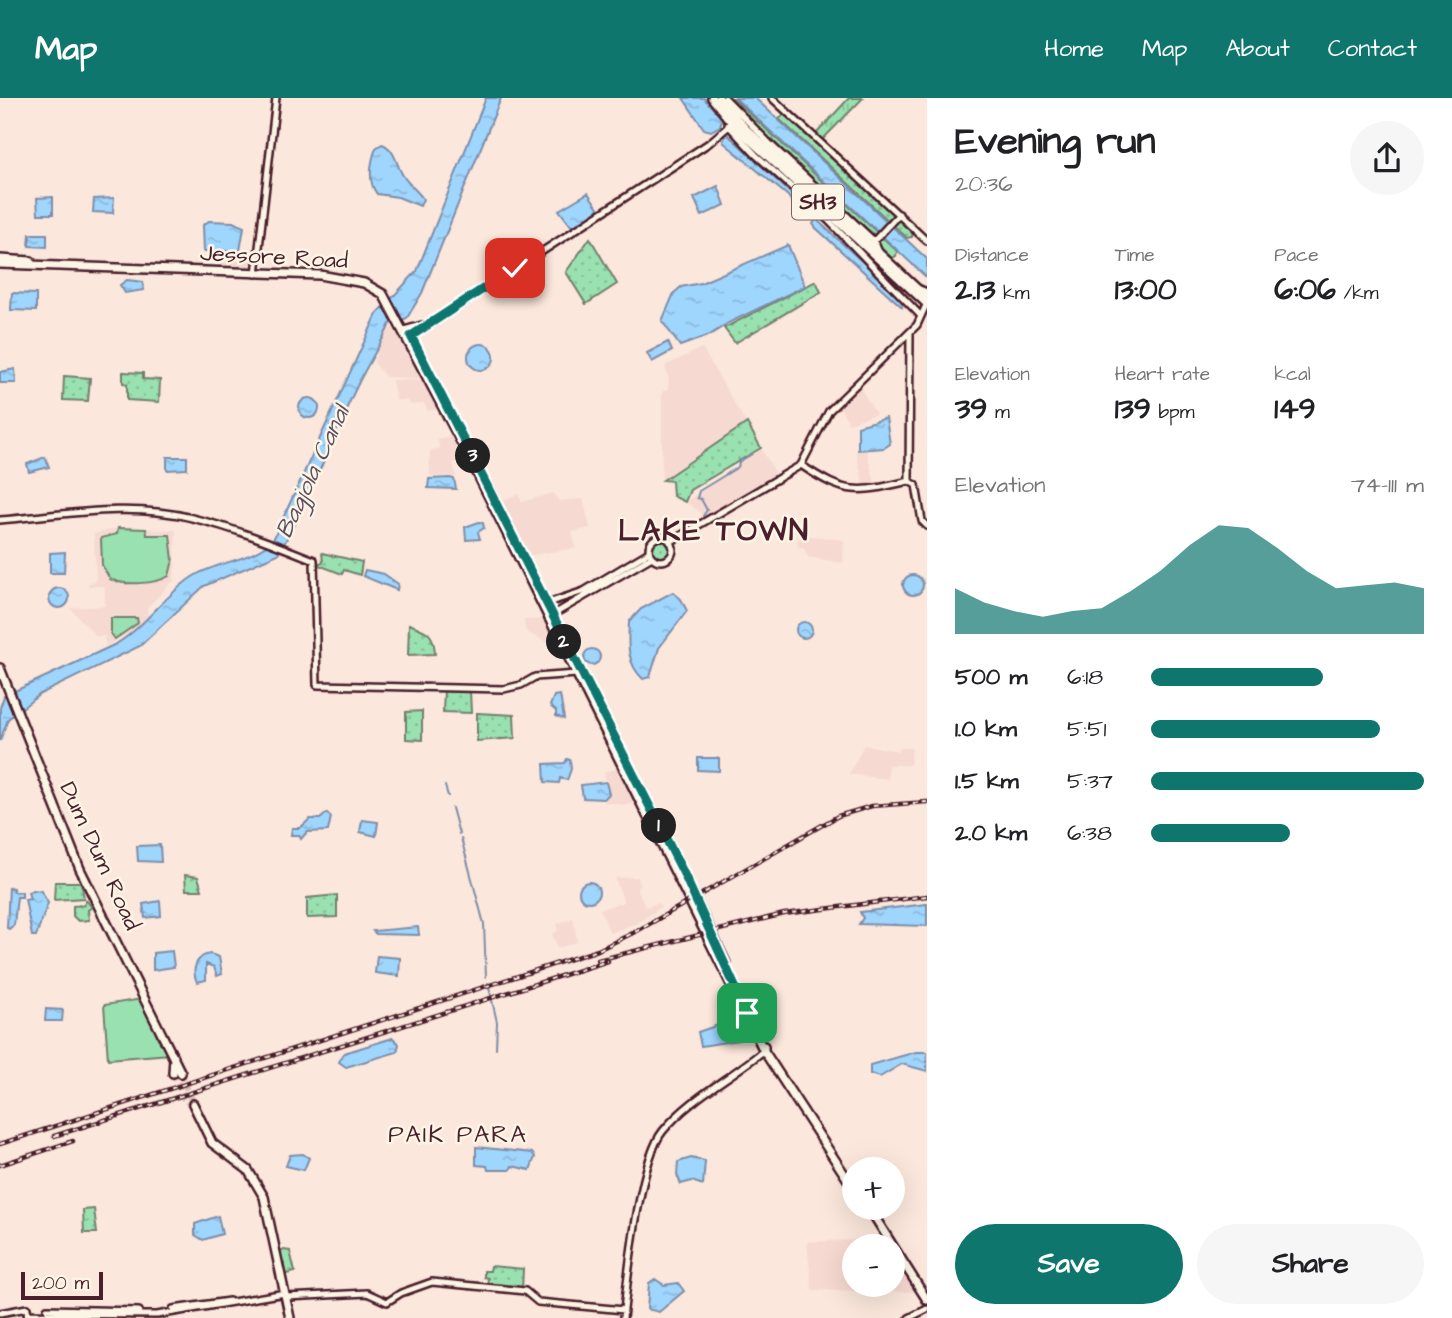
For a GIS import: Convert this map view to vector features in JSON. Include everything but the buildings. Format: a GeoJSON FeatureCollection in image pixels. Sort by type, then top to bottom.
{"type":"FeatureCollection","features":[{"type":"Feature","properties":{"kind":"main road","name":"SH3"},"geometry":{"type":"LineString","coordinates":[[712,98],[728,122],[781,161],[927,300]]}},
{"type":"Feature","properties":{"kind":"main road","name":"SH3"},"geometry":{"type":"LineString","coordinates":[[723,100],[839,221],[927,300]]}},
{"type":"Feature","properties":{"kind":"main road"},"geometry":{"type":"LineString","coordinates":[[723,100],[734,107]]}},
{"type":"Feature","properties":{"kind":"main road"},"geometry":{"type":"LineString","coordinates":[[828,220],[839,221]]}},
{"type":"Feature","properties":{"kind":"main road","name":"Jessore Road"},"geometry":{"type":"LineString","coordinates":[[0,262],[335,275],[364,283],[384,293],[406,329],[544,604]]}},
{"type":"Feature","properties":{"kind":"main road"},"geometry":{"type":"LineString","coordinates":[[544,604],[673,860],[762,1050],[842,1166]]}},
{"type":"Feature","properties":{"kind":"main road","name":"Dum Dum Road"},"geometry":{"type":"LineString","coordinates":[[0,668],[80,869],[174,1056],[177,1073]]}},
{"type":"Feature","properties":{"kind":"main road"},"geometry":{"type":"LineString","coordinates":[[673,860],[762,1050],[842,1171]]}},
{"type":"Feature","properties":{"kind":"main road"},"geometry":{"type":"LineString","coordinates":[[192,1105],[216,1148],[248,1170],[261,1191],[269,1212],[289,1318]]}},
{"type":"Feature","properties":{"kind":"main road"},"geometry":{"type":"LineString","coordinates":[[876,1220],[927,1300]]}},
{"type":"Feature","properties":{"kind":"main road"},"geometry":{"type":"LineString","coordinates":[[905,1270],[927,1307]]}},
{"type":"Feature","properties":{"kind":"street"},"geometry":{"type":"LineString","coordinates":[[256,272],[276,98]]}},
{"type":"Feature","properties":{"kind":"street"},"geometry":{"type":"LineString","coordinates":[[773,99],[927,241]]}},
{"type":"Feature","properties":{"kind":"street"},"geometry":{"type":"LineString","coordinates":[[734,107],[781,161],[875,239],[879,252]]}},
{"type":"Feature","properties":{"kind":"street"},"geometry":{"type":"LineString","coordinates":[[410,337],[709,143],[728,122],[920,315]]}},
{"type":"Feature","properties":{"kind":"street"},"geometry":{"type":"LineString","coordinates":[[875,239],[898,216]]}},
{"type":"Feature","properties":{"kind":"street"},"geometry":{"type":"LineString","coordinates":[[917,325],[927,300]]}},
{"type":"Feature","properties":{"kind":"street"},"geometry":{"type":"LineString","coordinates":[[670,542],[801,465],[836,403],[917,325],[927,320]]}},
{"type":"Feature","properties":{"kind":"street"},"geometry":{"type":"LineString","coordinates":[[406,329],[425,325]]}},
{"type":"Feature","properties":{"kind":"street"},"geometry":{"type":"LineString","coordinates":[[909,481],[911,332]]}},
{"type":"Feature","properties":{"kind":"street"},"geometry":{"type":"LineString","coordinates":[[801,465],[827,482],[854,491],[909,481],[916,485],[922,521],[927,526]]}},
{"type":"Feature","properties":{"kind":"street"},"geometry":{"type":"LineString","coordinates":[[0,520],[83,512],[152,512],[217,524],[286,548],[316,562],[317,685],[504,689],[538,676],[579,674]]}},
{"type":"Feature","properties":{"kind":"street"},"geometry":{"type":"LineString","coordinates":[[656,538],[664,538],[670,542],[672,552],[669,558],[660,561],[650,555],[650,544],[656,538]]}},
{"type":"Feature","properties":{"kind":"street"},"geometry":{"type":"LineString","coordinates":[[544,604],[584,591],[650,555]]}},
{"type":"Feature","properties":{"kind":"street"},"geometry":{"type":"LineString","coordinates":[[550,616],[650,555]]}},
{"type":"Feature","properties":{"kind":"street"},"geometry":{"type":"LineString","coordinates":[[623,1318],[639,1210],[656,1141],[674,1120],[762,1050]]}},
{"type":"Feature","properties":{"kind":"street"},"geometry":{"type":"LineString","coordinates":[[0,1313],[157,1315],[285,1293],[364,1293],[387,1302],[401,1293],[432,1282],[525,1291],[538,1303],[624,1310]]}},
{"type":"Feature","properties":{"kind":"street"},"geometry":{"type":"LineString","coordinates":[[909,1318],[927,1307]]}},
{"type":"Feature","properties":{"kind":"shaded area"},"geometry":{"type":"Polygon","coordinates":[[[216,253],[257,255],[255,269],[216,267],[216,253]]]}},
{"type":"Feature","properties":{"kind":"shaded area"},"geometry":{"type":"Polygon","coordinates":[[[397,324],[428,378],[385,377],[374,362],[385,332],[397,324]]]}},
{"type":"Feature","properties":{"kind":"shaded area"},"geometry":{"type":"Polygon","coordinates":[[[702,348],[746,423],[662,479],[662,392],[668,389],[669,379],[665,366],[702,348]]]}},
{"type":"Feature","properties":{"kind":"shaded area"},"geometry":{"type":"Polygon","coordinates":[[[392,380],[428,380],[442,408],[428,411],[424,403],[412,405],[406,400],[396,400],[392,380]]]}},
{"type":"Feature","properties":{"kind":"shaded area"},"geometry":{"type":"Polygon","coordinates":[[[858,384],[876,414],[849,423],[838,403],[858,384]]]}},
{"type":"Feature","properties":{"kind":"shaded area"},"geometry":{"type":"Polygon","coordinates":[[[456,435],[467,457],[453,463],[456,476],[430,476],[430,451],[440,448],[437,439],[456,435]]]}},
{"type":"Feature","properties":{"kind":"shaded area"},"geometry":{"type":"Polygon","coordinates":[[[761,449],[778,477],[705,520],[699,511],[686,502],[761,449]]]}},
{"type":"Feature","properties":{"kind":"shaded area"},"geometry":{"type":"Polygon","coordinates":[[[866,450],[876,487],[865,490],[856,452],[866,450]]]}},
{"type":"Feature","properties":{"kind":"shaded area"},"geometry":{"type":"Polygon","coordinates":[[[554,493],[558,501],[583,499],[590,528],[572,532],[576,548],[525,556],[498,503],[518,494],[522,502],[554,493]]]}},
{"type":"Feature","properties":{"kind":"shaded area"},"geometry":{"type":"Polygon","coordinates":[[[118,528],[176,530],[174,580],[147,608],[148,616],[131,632],[106,646],[104,636],[96,636],[70,608],[105,606],[105,586],[88,586],[88,583],[96,582],[94,534],[118,528]]]}},
{"type":"Feature","properties":{"kind":"shaded area"},"geometry":{"type":"Polygon","coordinates":[[[803,535],[844,540],[843,563],[808,557],[803,547],[798,547],[797,541],[803,535]]]}},
{"type":"Feature","properties":{"kind":"shaded area"},"geometry":{"type":"Polygon","coordinates":[[[546,616],[557,639],[549,643],[526,632],[524,620],[539,620],[546,616]]]}},
{"type":"Feature","properties":{"kind":"shaded area"},"geometry":{"type":"Polygon","coordinates":[[[864,745],[898,751],[899,748],[912,748],[910,765],[888,765],[888,779],[849,774],[864,745]]]}},
{"type":"Feature","properties":{"kind":"shaded area"},"geometry":{"type":"Polygon","coordinates":[[[623,767],[640,802],[626,805],[605,802],[605,796],[610,794],[604,772],[623,767]]]}},
{"type":"Feature","properties":{"kind":"shaded area"},"geometry":{"type":"Polygon","coordinates":[[[638,877],[640,885],[637,887],[645,907],[659,903],[661,907],[639,922],[610,933],[600,909],[624,902],[615,878],[638,877]]]}},
{"type":"Feature","properties":{"kind":"shaded area"},"geometry":{"type":"Polygon","coordinates":[[[573,918],[577,942],[558,948],[552,934],[558,931],[557,924],[573,918]]]}},
{"type":"Feature","properties":{"kind":"shaded area"},"geometry":{"type":"Polygon","coordinates":[[[842,1241],[842,1291],[812,1290],[807,1242],[842,1241]]]}},
{"type":"Feature","properties":{"kind":"shaded area"},"geometry":{"type":"Polygon","coordinates":[[[905,1276],[915,1292],[905,1292],[905,1276]]]}},
{"type":"Feature","properties":{"kind":"green space"},"geometry":{"type":"Polygon","coordinates":[[[722,98],[733,98],[897,251],[896,256],[892,258],[748,126],[722,98]]]}},
{"type":"Feature","properties":{"kind":"green space"},"geometry":{"type":"Polygon","coordinates":[[[849,98],[863,98],[822,140],[816,134],[849,98]]]}},
{"type":"Feature","properties":{"kind":"green space"},"geometry":{"type":"Polygon","coordinates":[[[786,113],[913,230],[912,237],[907,238],[779,119],[786,113]]]}},
{"type":"Feature","properties":{"kind":"green space"},"geometry":{"type":"Polygon","coordinates":[[[590,238],[617,284],[586,304],[566,272],[590,238]]]}},
{"type":"Feature","properties":{"kind":"green space"},"geometry":{"type":"Polygon","coordinates":[[[816,281],[821,292],[735,343],[724,328],[816,281]]]}},
{"type":"Feature","properties":{"kind":"green space"},"geometry":{"type":"Polygon","coordinates":[[[123,372],[143,373],[143,379],[160,380],[159,402],[127,400],[127,384],[123,383],[123,372]]]}},
{"type":"Feature","properties":{"kind":"green space"},"geometry":{"type":"Polygon","coordinates":[[[64,376],[90,378],[88,401],[63,400],[64,376]]]}},
{"type":"Feature","properties":{"kind":"green space"},"geometry":{"type":"Polygon","coordinates":[[[747,423],[761,448],[690,490],[685,502],[673,496],[672,481],[663,480],[747,423]]]}},
{"type":"Feature","properties":{"kind":"green space"},"geometry":{"type":"Polygon","coordinates":[[[118,528],[146,529],[147,535],[170,535],[173,560],[169,576],[140,583],[123,583],[110,579],[102,565],[101,538],[117,534],[118,528]]]}},
{"type":"Feature","properties":{"kind":"green space"},"geometry":{"type":"Polygon","coordinates":[[[660,539],[667,542],[670,549],[667,556],[660,559],[653,556],[650,549],[653,542],[660,539]]]}},
{"type":"Feature","properties":{"kind":"green space"},"geometry":{"type":"Polygon","coordinates":[[[322,553],[362,562],[360,575],[344,570],[342,574],[316,564],[323,562],[322,553]]]}},
{"type":"Feature","properties":{"kind":"green space"},"geometry":{"type":"Polygon","coordinates":[[[111,618],[137,618],[138,623],[115,639],[111,634],[111,618]]]}},
{"type":"Feature","properties":{"kind":"green space"},"geometry":{"type":"Polygon","coordinates":[[[409,624],[429,634],[435,654],[408,655],[409,624]]]}},
{"type":"Feature","properties":{"kind":"green space"},"geometry":{"type":"Polygon","coordinates":[[[444,690],[470,690],[471,713],[443,712],[444,690]]]}},
{"type":"Feature","properties":{"kind":"green space"},"geometry":{"type":"Polygon","coordinates":[[[422,711],[422,740],[406,739],[406,712],[422,711]]]}},
{"type":"Feature","properties":{"kind":"green space"},"geometry":{"type":"Polygon","coordinates":[[[477,713],[514,715],[515,738],[477,741],[477,713]]]}},
{"type":"Feature","properties":{"kind":"green space"},"geometry":{"type":"Polygon","coordinates":[[[185,875],[198,877],[202,890],[186,890],[185,875]]]}},
{"type":"Feature","properties":{"kind":"green space"},"geometry":{"type":"Polygon","coordinates":[[[55,882],[81,882],[84,898],[54,900],[55,882]]]}},
{"type":"Feature","properties":{"kind":"green space"},"geometry":{"type":"Polygon","coordinates":[[[337,895],[337,917],[307,918],[307,898],[337,895]]]}},
{"type":"Feature","properties":{"kind":"green space"},"geometry":{"type":"Polygon","coordinates":[[[86,900],[92,907],[88,910],[89,920],[78,921],[73,916],[73,906],[84,905],[86,900]]]}},
{"type":"Feature","properties":{"kind":"green space"},"geometry":{"type":"Polygon","coordinates":[[[142,999],[170,1054],[108,1059],[104,1005],[142,999]]]}},
{"type":"Feature","properties":{"kind":"green space"},"geometry":{"type":"Polygon","coordinates":[[[94,1209],[97,1233],[84,1233],[83,1210],[94,1209]]]}},
{"type":"Feature","properties":{"kind":"green space"},"geometry":{"type":"Polygon","coordinates":[[[277,1251],[290,1251],[295,1272],[282,1275],[277,1251]]]}},
{"type":"Feature","properties":{"kind":"green space"},"geometry":{"type":"Polygon","coordinates":[[[491,1266],[523,1269],[522,1291],[487,1287],[488,1278],[484,1277],[484,1271],[490,1271],[491,1266]]]}},
{"type":"Feature","properties":{"kind":"water","name":"Bagjola Canal"},"geometry":{"type":"Polygon","coordinates":[[[486,98],[501,98],[422,293],[407,318],[390,324],[357,386],[310,492],[278,554],[204,586],[140,646],[40,694],[8,719],[0,741],[0,708],[4,696],[116,644],[194,576],[245,557],[273,540],[377,314],[417,271],[486,98]]]}},
{"type":"Feature","properties":{"kind":"water"},"geometry":{"type":"Polygon","coordinates":[[[683,98],[704,98],[722,119],[720,126],[711,131],[704,129],[683,98]]]}},
{"type":"Feature","properties":{"kind":"water"},"geometry":{"type":"Polygon","coordinates":[[[735,98],[755,98],[927,259],[927,278],[735,98]]]}},
{"type":"Feature","properties":{"kind":"water"},"geometry":{"type":"Polygon","coordinates":[[[726,133],[811,212],[809,217],[802,218],[788,196],[723,142],[726,133]]]}},
{"type":"Feature","properties":{"kind":"water"},"geometry":{"type":"Polygon","coordinates":[[[382,144],[393,154],[401,173],[423,199],[420,206],[398,197],[377,194],[372,184],[371,165],[376,148],[382,144]]]}},
{"type":"Feature","properties":{"kind":"water"},"geometry":{"type":"Polygon","coordinates":[[[718,186],[725,205],[702,216],[694,198],[718,186]]]}},
{"type":"Feature","properties":{"kind":"water"},"geometry":{"type":"Polygon","coordinates":[[[588,193],[601,212],[572,227],[559,210],[588,193]]]}},
{"type":"Feature","properties":{"kind":"water"},"geometry":{"type":"Polygon","coordinates":[[[53,197],[53,214],[38,214],[37,198],[53,197]]]}},
{"type":"Feature","properties":{"kind":"water"},"geometry":{"type":"Polygon","coordinates":[[[114,198],[113,213],[93,212],[94,199],[114,198]]]}},
{"type":"Feature","properties":{"kind":"water"},"geometry":{"type":"Polygon","coordinates":[[[816,219],[895,292],[903,301],[902,307],[816,228],[813,224],[816,219]]]}},
{"type":"Feature","properties":{"kind":"water"},"geometry":{"type":"Polygon","coordinates":[[[209,221],[233,222],[244,227],[240,251],[204,251],[203,225],[209,221]]]}},
{"type":"Feature","properties":{"kind":"water"},"geometry":{"type":"Polygon","coordinates":[[[30,234],[47,234],[47,247],[29,246],[30,234]]]}},
{"type":"Feature","properties":{"kind":"water"},"geometry":{"type":"Polygon","coordinates":[[[788,245],[805,286],[728,323],[710,335],[680,346],[662,321],[674,293],[681,287],[701,283],[788,245]]]}},
{"type":"Feature","properties":{"kind":"water"},"geometry":{"type":"Polygon","coordinates":[[[127,280],[143,282],[144,290],[125,293],[120,285],[127,280]]]}},
{"type":"Feature","properties":{"kind":"water"},"geometry":{"type":"Polygon","coordinates":[[[12,293],[36,294],[36,311],[11,310],[12,293]]]}},
{"type":"Feature","properties":{"kind":"water"},"geometry":{"type":"Polygon","coordinates":[[[668,342],[672,351],[652,362],[647,353],[668,342]]]}},
{"type":"Feature","properties":{"kind":"water"},"geometry":{"type":"Polygon","coordinates":[[[481,344],[490,348],[494,357],[490,366],[481,370],[472,366],[468,357],[472,348],[481,344]]]}},
{"type":"Feature","properties":{"kind":"water"},"geometry":{"type":"Polygon","coordinates":[[[15,369],[16,383],[0,383],[0,372],[15,369]]]}},
{"type":"Feature","properties":{"kind":"water"},"geometry":{"type":"Polygon","coordinates":[[[305,398],[313,398],[319,408],[313,418],[305,418],[299,412],[299,404],[305,398]]]}},
{"type":"Feature","properties":{"kind":"water"},"geometry":{"type":"Polygon","coordinates":[[[886,418],[890,444],[884,448],[858,450],[858,426],[886,418]]]}},
{"type":"Feature","properties":{"kind":"water"},"geometry":{"type":"Polygon","coordinates":[[[45,457],[49,467],[29,472],[27,464],[45,457]]]}},
{"type":"Feature","properties":{"kind":"water"},"geometry":{"type":"Polygon","coordinates":[[[167,457],[187,457],[187,469],[167,470],[167,457]]]}},
{"type":"Feature","properties":{"kind":"water"},"geometry":{"type":"Polygon","coordinates":[[[429,479],[454,479],[456,489],[428,488],[429,479]]]}},
{"type":"Feature","properties":{"kind":"water"},"geometry":{"type":"Polygon","coordinates":[[[483,523],[484,528],[478,532],[480,539],[466,540],[465,527],[483,523]]]}},
{"type":"Feature","properties":{"kind":"water"},"geometry":{"type":"Polygon","coordinates":[[[65,552],[64,573],[50,573],[50,553],[65,552]]]}},
{"type":"Feature","properties":{"kind":"water"},"geometry":{"type":"Polygon","coordinates":[[[365,570],[384,574],[398,584],[397,590],[363,576],[365,570]]]}},
{"type":"Feature","properties":{"kind":"water"},"geometry":{"type":"Polygon","coordinates":[[[913,575],[920,578],[923,585],[920,592],[913,595],[906,592],[903,585],[906,578],[913,575]]]}},
{"type":"Feature","properties":{"kind":"water"},"geometry":{"type":"Polygon","coordinates":[[[55,588],[63,588],[69,598],[63,608],[55,608],[49,602],[49,594],[55,588]]]}},
{"type":"Feature","properties":{"kind":"water"},"geometry":{"type":"Polygon","coordinates":[[[673,592],[681,599],[687,611],[659,648],[650,677],[643,679],[631,660],[629,622],[641,609],[673,592]]]}},
{"type":"Feature","properties":{"kind":"water"},"geometry":{"type":"Polygon","coordinates":[[[801,622],[807,622],[812,630],[810,636],[801,638],[796,633],[796,627],[801,622]]]}},
{"type":"Feature","properties":{"kind":"water"},"geometry":{"type":"Polygon","coordinates":[[[589,649],[595,649],[600,657],[598,663],[589,665],[584,660],[584,654],[589,649]]]}},
{"type":"Feature","properties":{"kind":"water"},"geometry":{"type":"Polygon","coordinates":[[[560,695],[564,719],[556,716],[556,711],[550,706],[554,696],[560,695]]]}},
{"type":"Feature","properties":{"kind":"water"},"geometry":{"type":"Polygon","coordinates":[[[698,758],[719,758],[719,771],[698,770],[698,758]]]}},
{"type":"Feature","properties":{"kind":"water"},"geometry":{"type":"Polygon","coordinates":[[[567,759],[570,760],[571,769],[567,780],[560,778],[559,783],[545,782],[544,764],[565,763],[567,759]]]}},
{"type":"Feature","properties":{"kind":"water"},"geometry":{"type":"Polygon","coordinates":[[[606,782],[609,794],[604,799],[583,798],[581,785],[606,782]]]}},
{"type":"Feature","properties":{"kind":"water"},"geometry":{"type":"Polygon","coordinates":[[[327,813],[331,817],[328,831],[307,832],[301,839],[299,835],[291,835],[292,828],[300,828],[310,819],[320,819],[327,813]]]}},
{"type":"Feature","properties":{"kind":"water"},"geometry":{"type":"Polygon","coordinates":[[[362,820],[378,822],[376,836],[360,832],[362,820]]]}},
{"type":"Feature","properties":{"kind":"water"},"geometry":{"type":"Polygon","coordinates":[[[160,845],[161,862],[138,861],[137,846],[160,845]]]}},
{"type":"Feature","properties":{"kind":"water"},"geometry":{"type":"Polygon","coordinates":[[[589,882],[596,885],[599,892],[596,899],[589,902],[582,899],[579,892],[582,885],[589,882]]]}},
{"type":"Feature","properties":{"kind":"water"},"geometry":{"type":"Polygon","coordinates":[[[9,887],[13,888],[14,892],[22,892],[22,897],[17,897],[14,925],[9,929],[7,928],[9,887]]]}},
{"type":"Feature","properties":{"kind":"water"},"geometry":{"type":"Polygon","coordinates":[[[41,891],[48,903],[36,936],[32,936],[25,899],[30,899],[28,892],[41,891]]]}},
{"type":"Feature","properties":{"kind":"water"},"geometry":{"type":"Polygon","coordinates":[[[160,901],[161,916],[145,918],[143,904],[160,901]]]}},
{"type":"Feature","properties":{"kind":"water"},"geometry":{"type":"Polygon","coordinates":[[[927,904],[927,926],[859,924],[863,918],[860,912],[927,904]]]}},
{"type":"Feature","properties":{"kind":"water"},"geometry":{"type":"Polygon","coordinates":[[[418,927],[419,935],[376,934],[373,931],[418,927]]]}},
{"type":"Feature","properties":{"kind":"water"},"geometry":{"type":"Polygon","coordinates":[[[172,951],[174,967],[153,970],[153,953],[172,951]]]}},
{"type":"Feature","properties":{"kind":"water"},"geometry":{"type":"Polygon","coordinates":[[[210,954],[219,957],[222,974],[217,976],[214,967],[206,964],[206,980],[197,982],[196,964],[210,954]]]}},
{"type":"Feature","properties":{"kind":"water"},"geometry":{"type":"Polygon","coordinates":[[[377,956],[400,958],[399,976],[375,973],[377,956]]]}},
{"type":"Feature","properties":{"kind":"water"},"geometry":{"type":"Polygon","coordinates":[[[46,1009],[63,1010],[62,1021],[45,1021],[46,1009]]]}},
{"type":"Feature","properties":{"kind":"water"},"geometry":{"type":"Polygon","coordinates":[[[727,1022],[735,1024],[739,1040],[701,1046],[698,1032],[727,1022]]]}},
{"type":"Feature","properties":{"kind":"water"},"geometry":{"type":"Polygon","coordinates":[[[393,1038],[399,1044],[397,1052],[346,1067],[339,1062],[344,1053],[393,1038]]]}},
{"type":"Feature","properties":{"kind":"water"},"geometry":{"type":"Polygon","coordinates":[[[916,1052],[927,1052],[927,1071],[902,1064],[880,1077],[870,1074],[870,1065],[916,1052]]]}},
{"type":"Feature","properties":{"kind":"water"},"geometry":{"type":"Polygon","coordinates":[[[476,1147],[532,1153],[535,1157],[530,1170],[512,1166],[510,1170],[488,1170],[487,1166],[476,1165],[476,1147]]]}},
{"type":"Feature","properties":{"kind":"water"},"geometry":{"type":"Polygon","coordinates":[[[303,1154],[309,1158],[304,1170],[286,1166],[290,1155],[303,1154]]]}},
{"type":"Feature","properties":{"kind":"water"},"geometry":{"type":"Polygon","coordinates":[[[691,1158],[705,1161],[703,1185],[692,1181],[681,1184],[677,1175],[678,1162],[691,1158]]]}},
{"type":"Feature","properties":{"kind":"water"},"geometry":{"type":"Polygon","coordinates":[[[218,1216],[222,1234],[203,1240],[195,1235],[195,1224],[218,1216]]]}},
{"type":"Feature","properties":{"kind":"water"},"geometry":{"type":"Polygon","coordinates":[[[655,1279],[664,1285],[678,1283],[684,1291],[659,1312],[647,1309],[649,1283],[655,1279]]]}},
{"type":"Feature","properties":{"kind":"waterway"},"geometry":{"type":"LineString","coordinates":[[703,516],[707,510],[701,499],[697,498],[699,491],[738,467],[739,462],[752,454]]}},
{"type":"Feature","properties":{"kind":"waterway"},"geometry":{"type":"LineString","coordinates":[[445,786],[448,796]]}},
{"type":"Feature","properties":{"kind":"waterway"},"geometry":{"type":"LineString","coordinates":[[452,808],[459,834]]}},
{"type":"Feature","properties":{"kind":"waterway"},"geometry":{"type":"LineString","coordinates":[[461,838],[484,924],[486,977]]}},
{"type":"Feature","properties":{"kind":"waterway"},"geometry":{"type":"LineString","coordinates":[[488,983],[497,1022],[496,1048]]}},
{"type":"Feature","properties":{"kind":"tunnel"},"geometry":{"type":"LineString","coordinates":[[173,1073],[184,1098],[191,1105]]}},
{"type":"Feature","properties":{"kind":"tunnel"},"geometry":{"type":"LineString","coordinates":[[181,1073],[193,1104]]}},
{"type":"Feature","properties":{"kind":"railway"},"geometry":{"type":"LineString","coordinates":[[0,1144],[598,950],[637,931],[838,816],[872,806],[927,802]]}},
{"type":"Feature","properties":{"kind":"railway"},"geometry":{"type":"LineString","coordinates":[[598,960],[784,914],[927,896]]}},
{"type":"Feature","properties":{"kind":"railway"},"geometry":{"type":"LineString","coordinates":[[54,1136],[608,961]]}},
{"type":"Feature","properties":{"kind":"railway"},"geometry":{"type":"LineString","coordinates":[[0,1165],[73,1141]]}},
{"type":"Feature","properties":{"kind":"district","name":"LAKE TOWN"},"geometry":{"type":"Point","coordinates":[714,531]}},
{"type":"Feature","properties":{"kind":"district","name":"PAIK PARA"},"geometry":{"type":"Point","coordinates":[458,1135]}},
{"type":"Feature","properties":{"kind":"route"},"geometry":{"type":"LineString","coordinates":[[515,268],[411,336],[478,466],[559,634],[683,872],[747,1013]]}}]}
